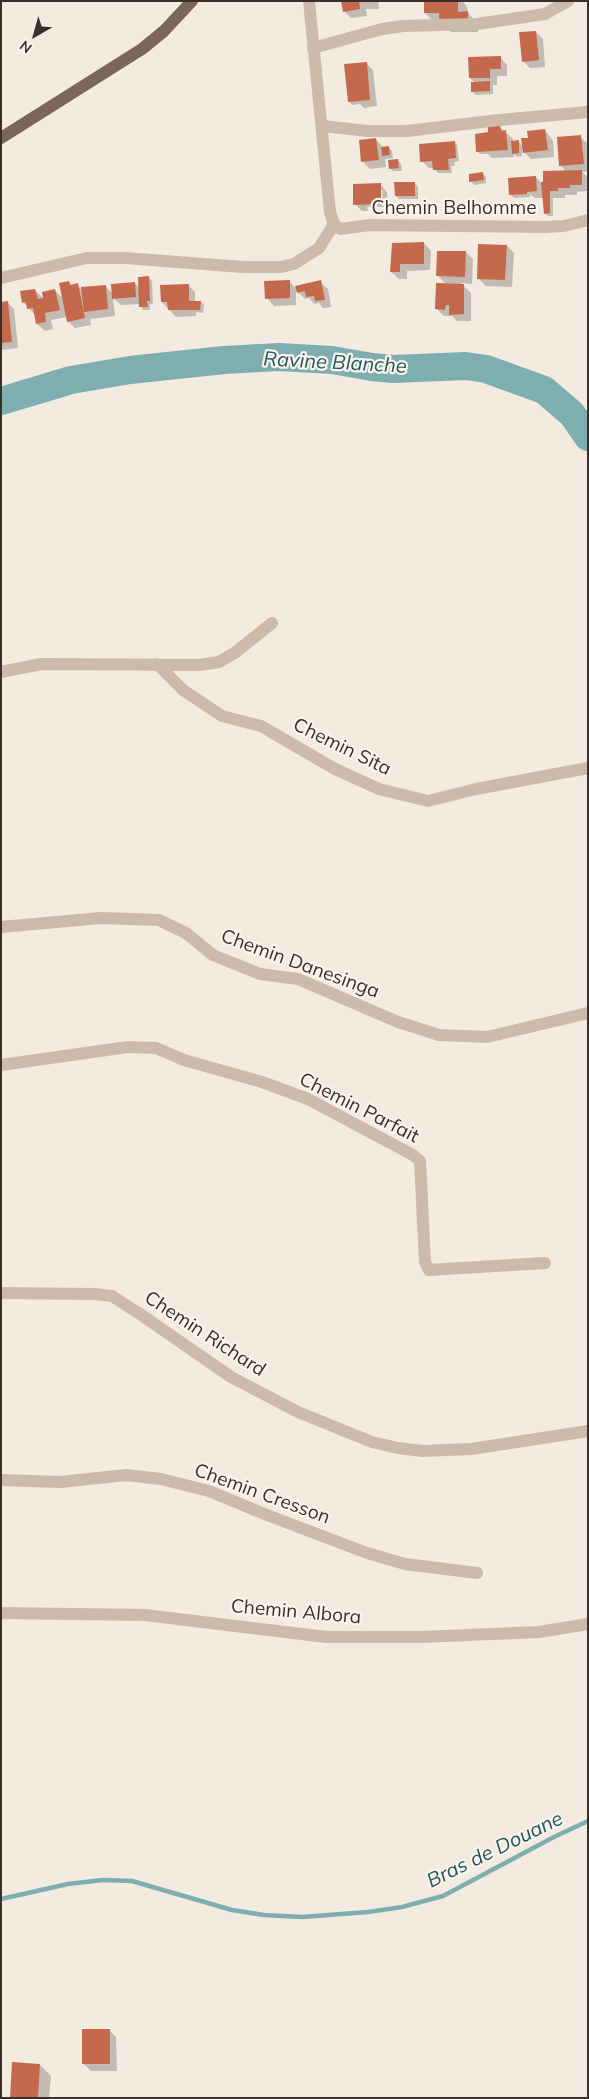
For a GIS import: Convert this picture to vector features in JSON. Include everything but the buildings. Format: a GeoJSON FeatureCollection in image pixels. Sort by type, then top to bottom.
{"type":"FeatureCollection","features":[{"type":"Feature","properties":{"kind":"main road"},"geometry":{"type":"LineString","coordinates":[[1,138],[142,49],[164,31],[192,1]]}},
{"type":"Feature","properties":{"kind":"street"},"geometry":{"type":"LineString","coordinates":[[1,278],[87,258],[125,258],[243,268],[281,267],[294,264],[319,248],[332,218],[309,1]]}},
{"type":"Feature","properties":{"kind":"street"},"geometry":{"type":"LineString","coordinates":[[313,48],[382,29],[403,26],[477,24],[546,14],[568,1]]}},
{"type":"Feature","properties":{"kind":"street"},"geometry":{"type":"LineString","coordinates":[[322,126],[368,131],[407,131],[588,112]]}},
{"type":"Feature","properties":{"kind":"street","name":"Chemin Belhomme"},"geometry":{"type":"LineString","coordinates":[[332,218],[340,229],[370,225],[544,227],[564,226],[588,220]]}},
{"type":"Feature","properties":{"kind":"street"},"geometry":{"type":"LineString","coordinates":[[1,672],[41,664],[199,665],[219,662],[236,652],[272,623]]}},
{"type":"Feature","properties":{"kind":"street","name":"Chemin Sita"},"geometry":{"type":"LineString","coordinates":[[157,664],[183,690],[222,716],[261,726],[335,769],[379,789],[428,802],[476,789],[588,768]]}},
{"type":"Feature","properties":{"kind":"street","name":"Chemin Danesinga"},"geometry":{"type":"LineString","coordinates":[[1,927],[101,918],[160,920],[186,933],[213,955],[260,974],[298,979],[398,1022],[439,1034],[487,1037],[588,1013]]}},
{"type":"Feature","properties":{"kind":"street","name":"Chemin Parfait"},"geometry":{"type":"LineString","coordinates":[[1,1066],[128,1048],[156,1048],[184,1060],[262,1082],[308,1099],[420,1161],[425,1262],[429,1270],[544,1263]]}},
{"type":"Feature","properties":{"kind":"street","name":"Chemin Richard"},"geometry":{"type":"LineString","coordinates":[[1,1293],[94,1294],[112,1296],[231,1377],[298,1412],[372,1442],[422,1451],[471,1449],[588,1432]]}},
{"type":"Feature","properties":{"kind":"street","name":"Chemin Cresson"},"geometry":{"type":"LineString","coordinates":[[1,1480],[60,1482],[94,1480],[126,1475],[161,1479],[209,1491],[367,1553],[405,1564],[477,1573]]}},
{"type":"Feature","properties":{"kind":"street","name":"Chemin Albora"},"geometry":{"type":"LineString","coordinates":[[1,1613],[145,1615],[326,1637],[420,1637],[539,1632],[588,1624]]}},
{"type":"Feature","properties":{"kind":"waterway","name":"Ravine Blanche"},"geometry":{"type":"LineString","coordinates":[[1,401],[71,380],[130,370],[224,360],[279,357],[332,360],[393,369],[466,366],[486,369],[544,390],[572,414],[588,437]]}},
{"type":"Feature","properties":{"kind":"waterway","name":"Bras de Douane"},"geometry":{"type":"LineString","coordinates":[[1,1899],[68,1884],[103,1880],[132,1881],[232,1910],[264,1915],[302,1917],[368,1912],[402,1907],[443,1896],[588,1821]]}}]}
